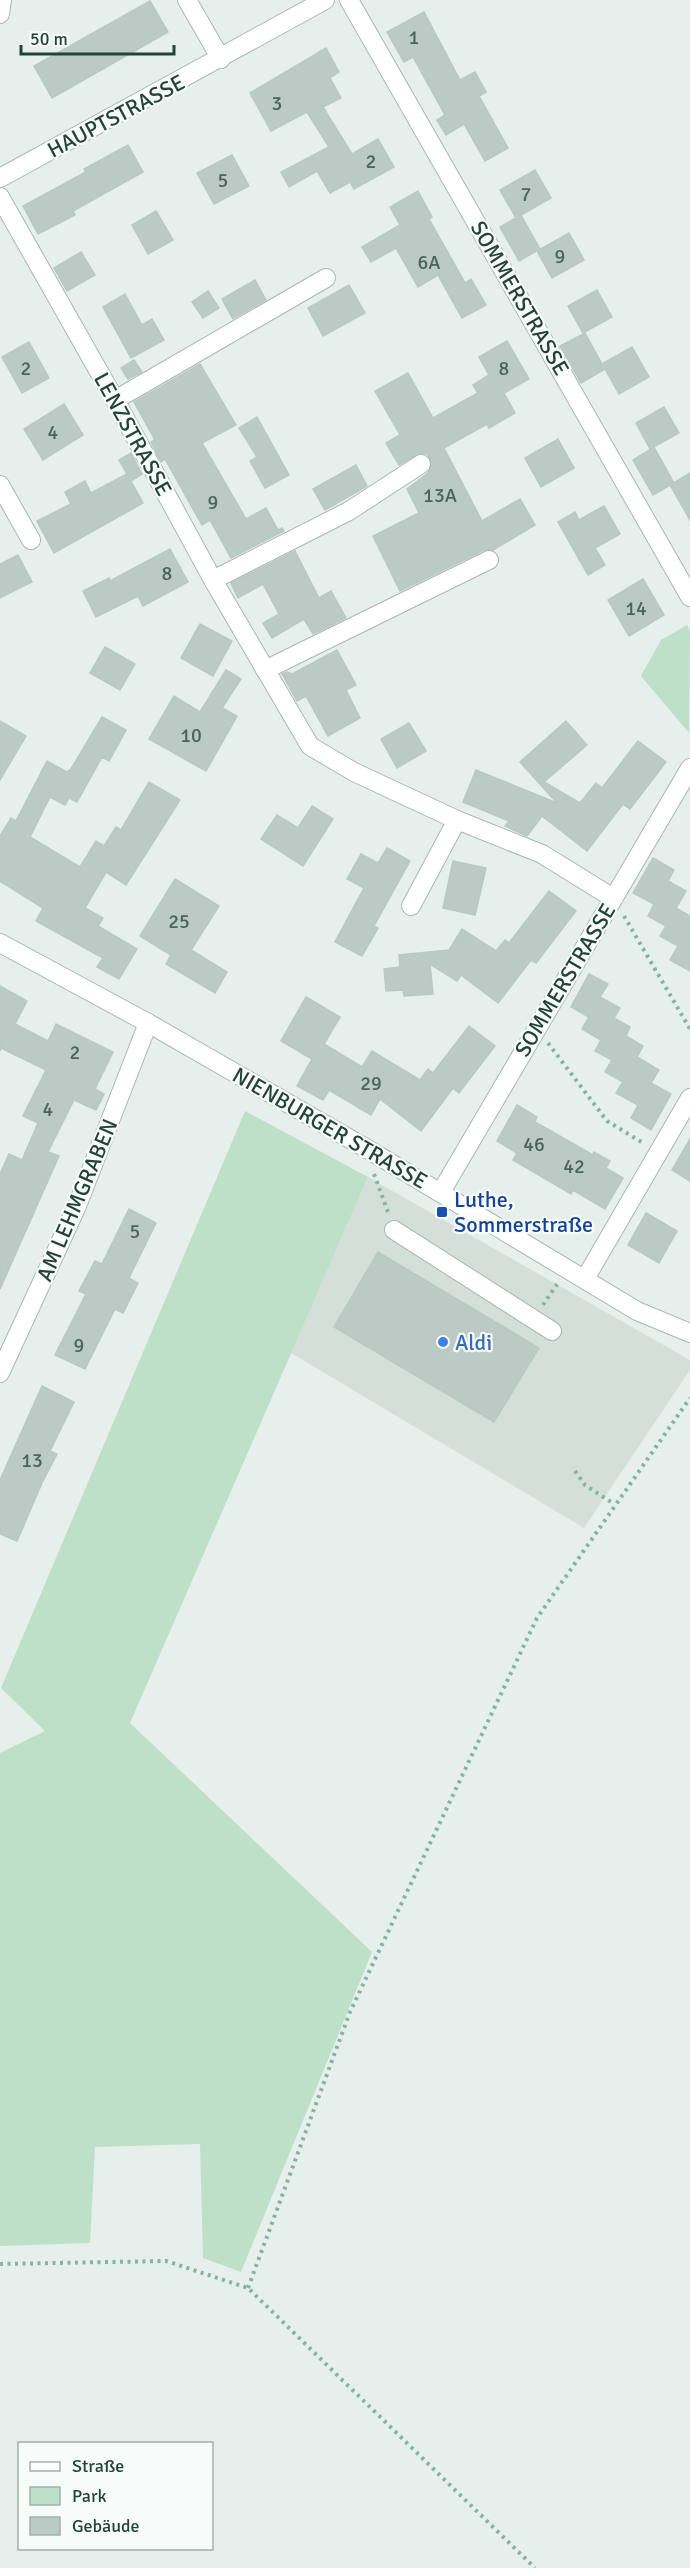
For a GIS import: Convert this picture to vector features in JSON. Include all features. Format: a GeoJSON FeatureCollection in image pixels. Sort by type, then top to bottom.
{"type":"FeatureCollection","features":[{"type":"Feature","properties":{"kind":"street"},"geometry":{"type":"LineString","coordinates":[[0,14],[2,0]]}},
{"type":"Feature","properties":{"kind":"street"},"geometry":{"type":"LineString","coordinates":[[187,0],[221,59]]}},
{"type":"Feature","properties":{"kind":"street","name":"HAUPTSTRASSE"},"geometry":{"type":"LineString","coordinates":[[0,178],[325,0]]}},
{"type":"Feature","properties":{"kind":"street","name":"SOMMERSTRASSE"},"geometry":{"type":"LineString","coordinates":[[349,0],[690,597]]}},
{"type":"Feature","properties":{"kind":"street","name":"LENZSTRASSE"},"geometry":{"type":"LineString","coordinates":[[0,197],[115,400],[213,580],[310,746],[354,772],[457,820],[542,854],[613,898]]}},
{"type":"Feature","properties":{"kind":"street"},"geometry":{"type":"LineString","coordinates":[[115,400],[326,278]]}},
{"type":"Feature","properties":{"kind":"street"},"geometry":{"type":"LineString","coordinates":[[213,580],[349,512],[421,464]]}},
{"type":"Feature","properties":{"kind":"street"},"geometry":{"type":"LineString","coordinates":[[0,485],[31,540]]}},
{"type":"Feature","properties":{"kind":"street"},"geometry":{"type":"LineString","coordinates":[[265,670],[489,560]]}},
{"type":"Feature","properties":{"kind":"street","name":"SOMMERSTRASSE"},"geometry":{"type":"LineString","coordinates":[[441,1192],[690,768]]}},
{"type":"Feature","properties":{"kind":"street"},"geometry":{"type":"LineString","coordinates":[[411,906],[457,820]]}},
{"type":"Feature","properties":{"kind":"street","name":"NIENBURGER STRASSE"},"geometry":{"type":"LineString","coordinates":[[0,943],[148,1023],[364,1147],[637,1311],[690,1333]]}},
{"type":"Feature","properties":{"kind":"street","name":"AM LEHMGRABEN"},"geometry":{"type":"LineString","coordinates":[[0,1374],[77,1206],[148,1023]]}},
{"type":"Feature","properties":{"kind":"street"},"geometry":{"type":"LineString","coordinates":[[585,1279],[690,1098]]}},
{"type":"Feature","properties":{"kind":"street"},"geometry":{"type":"LineString","coordinates":[[394,1230],[552,1331]]}},
{"type":"Feature","properties":{"kind":"path"},"geometry":{"type":"LineString","coordinates":[[613,898],[690,1029]]}},
{"type":"Feature","properties":{"kind":"path"},"geometry":{"type":"LineString","coordinates":[[536,1027],[607,1121],[658,1153]]}},
{"type":"Feature","properties":{"kind":"path"},"geometry":{"type":"LineString","coordinates":[[364,1147],[394,1230]]}},
{"type":"Feature","properties":{"kind":"path"},"geometry":{"type":"LineString","coordinates":[[534,1320],[567,1268]]}},
{"type":"Feature","properties":{"kind":"path"},"geometry":{"type":"LineString","coordinates":[[248,2288],[350,2012],[537,1618],[614,1504],[690,1398]]}},
{"type":"Feature","properties":{"kind":"path"},"geometry":{"type":"LineString","coordinates":[[575,1472],[585,1485],[614,1504]]}},
{"type":"Feature","properties":{"kind":"path"},"geometry":{"type":"LineString","coordinates":[[0,2264],[166,2261],[248,2288],[535,2568]]}},
{"type":"Feature","properties":{"kind":"shaded area"},"geometry":{"type":"Polygon","coordinates":[[[368,1177],[690,1360],[690,1370],[584,1528],[291,1353],[368,1177]]]}},
{"type":"Feature","properties":{"kind":"green space"},"geometry":{"type":"Polygon","coordinates":[[[687,625],[690,631],[689,733],[641,676],[661,640],[687,625]]]}},
{"type":"Feature","properties":{"kind":"green space"},"geometry":{"type":"Polygon","coordinates":[[[245,1111],[368,1177],[130,1723],[372,1952],[241,2272],[203,2258],[200,2144],[95,2147],[90,2243],[0,2246],[0,1753],[45,1731],[1,1688],[245,1111]]]}},
{"type":"Feature","properties":{"kind":"building"},"geometry":{"type":"Polygon","coordinates":[[[150,1],[168,32],[52,98],[34,66],[150,1]]]}},
{"type":"Feature","properties":{"kind":"building"},"geometry":{"type":"Polygon","coordinates":[[[424,12],[460,80],[475,72],[486,92],[479,96],[508,148],[485,161],[464,124],[446,135],[437,120],[445,115],[413,57],[404,62],[387,32],[424,12]]]}},
{"type":"Feature","properties":{"kind":"building"},"geometry":{"type":"Polygon","coordinates":[[[326,48],[339,72],[330,78],[341,98],[323,107],[352,154],[378,139],[394,167],[354,189],[350,182],[330,193],[317,171],[289,187],[281,172],[329,147],[307,112],[271,131],[250,93],[326,48]]]}},
{"type":"Feature","properties":{"kind":"building"},"geometry":{"type":"Polygon","coordinates":[[[128,145],[143,172],[73,211],[75,215],[38,234],[23,206],[86,172],[84,169],[128,145]]]}},
{"type":"Feature","properties":{"kind":"building"},"geometry":{"type":"Polygon","coordinates":[[[232,155],[249,186],[214,204],[197,173],[232,155]]]}},
{"type":"Feature","properties":{"kind":"building"},"geometry":{"type":"Polygon","coordinates":[[[535,170],[551,198],[516,218],[500,190],[535,170]]]}},
{"type":"Feature","properties":{"kind":"building"},"geometry":{"type":"Polygon","coordinates":[[[418,191],[432,217],[429,219],[465,283],[471,279],[486,305],[462,318],[438,275],[418,287],[396,248],[371,262],[362,247],[400,225],[390,207],[418,191]]]}},
{"type":"Feature","properties":{"kind":"building"},"geometry":{"type":"Polygon","coordinates":[[[156,211],[173,240],[148,254],[132,225],[156,211]]]}},
{"type":"Feature","properties":{"kind":"building"},"geometry":{"type":"Polygon","coordinates":[[[521,215],[540,249],[519,261],[500,227],[521,215]]]}},
{"type":"Feature","properties":{"kind":"building"},"geometry":{"type":"Polygon","coordinates":[[[569,233],[584,260],[552,278],[537,251],[569,233]]]}},
{"type":"Feature","properties":{"kind":"building"},"geometry":{"type":"Polygon","coordinates":[[[81,252],[95,275],[67,291],[54,268],[81,252]]]}},
{"type":"Feature","properties":{"kind":"building"},"geometry":{"type":"Polygon","coordinates":[[[255,280],[266,300],[233,319],[222,299],[255,280]]]}},
{"type":"Feature","properties":{"kind":"building"},"geometry":{"type":"Polygon","coordinates":[[[349,285],[365,313],[323,336],[308,308],[349,285]]]}},
{"type":"Feature","properties":{"kind":"building"},"geometry":{"type":"Polygon","coordinates":[[[597,290],[612,317],[583,333],[568,306],[597,290]]]}},
{"type":"Feature","properties":{"kind":"building"},"geometry":{"type":"Polygon","coordinates":[[[208,291],[219,308],[203,318],[192,302],[208,291]]]}},
{"type":"Feature","properties":{"kind":"building"},"geometry":{"type":"Polygon","coordinates":[[[125,294],[142,325],[152,319],[164,340],[131,358],[103,307],[125,294]]]}},
{"type":"Feature","properties":{"kind":"building"},"geometry":{"type":"Polygon","coordinates":[[[585,333],[602,364],[632,347],[649,377],[619,394],[605,369],[581,383],[560,346],[585,333]]]}},
{"type":"Feature","properties":{"kind":"building"},"geometry":{"type":"Polygon","coordinates":[[[507,341],[529,379],[504,393],[515,413],[489,428],[487,424],[444,448],[482,521],[520,499],[535,525],[493,550],[484,550],[400,591],[373,536],[419,513],[407,489],[428,473],[432,463],[427,454],[420,453],[399,465],[386,443],[400,435],[375,391],[408,373],[433,418],[478,393],[473,385],[489,375],[479,357],[507,341]]]}},
{"type":"Feature","properties":{"kind":"building"},"geometry":{"type":"Polygon","coordinates":[[[29,342],[49,378],[22,393],[2,357],[29,342]]]}},
{"type":"Feature","properties":{"kind":"building"},"geometry":{"type":"Polygon","coordinates":[[[134,360],[142,372],[128,379],[121,368],[134,360]]]}},
{"type":"Feature","properties":{"kind":"building"},"geometry":{"type":"Polygon","coordinates":[[[200,364],[236,425],[202,443],[246,519],[266,508],[278,530],[282,528],[284,531],[231,558],[210,520],[202,525],[165,459],[161,462],[151,442],[155,440],[134,402],[200,364]]]}},
{"type":"Feature","properties":{"kind":"building"},"geometry":{"type":"Polygon","coordinates":[[[64,404],[83,435],[43,460],[24,429],[64,404]]]}},
{"type":"Feature","properties":{"kind":"building"},"geometry":{"type":"Polygon","coordinates":[[[664,407],[679,433],[650,449],[636,423],[664,407]]]}},
{"type":"Feature","properties":{"kind":"building"},"geometry":{"type":"Polygon","coordinates":[[[257,417],[289,475],[265,488],[250,461],[257,457],[239,428],[257,417]]]}},
{"type":"Feature","properties":{"kind":"building"},"geometry":{"type":"Polygon","coordinates":[[[558,439],[574,468],[541,487],[525,458],[558,439]]]}},
{"type":"Feature","properties":{"kind":"building"},"geometry":{"type":"Polygon","coordinates":[[[654,447],[674,483],[653,495],[633,460],[654,447]]]}},
{"type":"Feature","properties":{"kind":"building"},"geometry":{"type":"Polygon","coordinates":[[[131,453],[142,474],[131,481],[143,503],[54,553],[37,521],[71,504],[65,492],[85,481],[91,493],[127,474],[119,460],[131,453]]]}},
{"type":"Feature","properties":{"kind":"building"},"geometry":{"type":"Polygon","coordinates":[[[356,465],[367,486],[325,510],[313,489],[356,465]]]}},
{"type":"Feature","properties":{"kind":"building"},"geometry":{"type":"Polygon","coordinates":[[[690,473],[690,520],[670,485],[690,473]]]}},
{"type":"Feature","properties":{"kind":"building"},"geometry":{"type":"Polygon","coordinates":[[[604,506],[620,534],[595,548],[605,565],[588,575],[558,522],[575,512],[579,520],[604,506]]]}},
{"type":"Feature","properties":{"kind":"building"},"geometry":{"type":"Polygon","coordinates":[[[170,549],[188,582],[143,606],[138,596],[96,617],[83,591],[109,578],[110,581],[170,549]]]}},
{"type":"Feature","properties":{"kind":"building"},"geometry":{"type":"Polygon","coordinates":[[[295,551],[319,598],[331,591],[346,618],[313,634],[304,619],[272,638],[263,623],[279,614],[263,584],[238,598],[231,583],[295,551]]]}},
{"type":"Feature","properties":{"kind":"building"},"geometry":{"type":"Polygon","coordinates":[[[18,555],[32,582],[0,598],[0,564],[18,555]]]}},
{"type":"Feature","properties":{"kind":"building"},"geometry":{"type":"Polygon","coordinates":[[[643,579],[664,615],[629,636],[608,600],[643,579]]]}},
{"type":"Feature","properties":{"kind":"building"},"geometry":{"type":"Polygon","coordinates":[[[200,624],[232,641],[213,676],[181,658],[200,624]]]}},
{"type":"Feature","properties":{"kind":"building"},"geometry":{"type":"Polygon","coordinates":[[[105,647],[135,664],[120,690],[90,673],[105,647]]]}},
{"type":"Feature","properties":{"kind":"building"},"geometry":{"type":"Polygon","coordinates":[[[337,650],[356,685],[346,690],[360,718],[328,736],[306,696],[297,701],[282,674],[287,672],[292,674],[337,650]]]}},
{"type":"Feature","properties":{"kind":"building"},"geometry":{"type":"Polygon","coordinates":[[[226,670],[241,679],[222,708],[237,716],[206,771],[149,739],[174,696],[200,712],[226,670]]]}},
{"type":"Feature","properties":{"kind":"building"},"geometry":{"type":"Polygon","coordinates":[[[102,717],[126,730],[109,761],[102,757],[77,802],[69,798],[65,805],[50,797],[30,837],[80,867],[96,841],[104,846],[116,827],[121,830],[149,782],[180,800],[126,885],[106,872],[85,908],[103,918],[98,926],[137,949],[119,979],[97,967],[103,958],[36,921],[43,908],[0,881],[0,836],[11,818],[16,821],[47,761],[67,772],[71,769],[102,717]]]}},
{"type":"Feature","properties":{"kind":"building"},"geometry":{"type":"Polygon","coordinates":[[[0,721],[26,736],[0,780],[0,721]]]}},
{"type":"Feature","properties":{"kind":"building"},"geometry":{"type":"Polygon","coordinates":[[[566,721],[587,745],[544,782],[580,803],[596,783],[602,788],[638,741],[666,762],[630,809],[623,804],[587,851],[542,816],[527,836],[505,826],[509,821],[463,802],[476,770],[557,803],[520,762],[566,721]]]}},
{"type":"Feature","properties":{"kind":"building"},"geometry":{"type":"Polygon","coordinates":[[[409,723],[426,751],[397,768],[381,739],[409,723]]]}},
{"type":"Feature","properties":{"kind":"building"},"geometry":{"type":"Polygon","coordinates":[[[312,806],[333,819],[303,866],[261,839],[277,815],[298,828],[312,806]]]}},
{"type":"Feature","properties":{"kind":"building"},"geometry":{"type":"Polygon","coordinates":[[[387,848],[410,861],[374,926],[378,928],[362,956],[335,942],[364,888],[347,879],[361,854],[378,863],[387,848]]]}},
{"type":"Feature","properties":{"kind":"building"},"geometry":{"type":"Polygon","coordinates":[[[653,858],[674,870],[668,881],[686,891],[676,908],[690,916],[690,971],[670,960],[678,946],[660,936],[666,926],[648,916],[654,904],[633,893],[653,858]]]}},
{"type":"Feature","properties":{"kind":"building"},"geometry":{"type":"Polygon","coordinates":[[[453,861],[486,868],[475,915],[443,908],[453,861]]]}},
{"type":"Feature","properties":{"kind":"building"},"geometry":{"type":"Polygon","coordinates":[[[175,879],[219,906],[191,950],[227,972],[215,993],[166,964],[171,955],[140,936],[175,879]]]}},
{"type":"Feature","properties":{"kind":"building"},"geometry":{"type":"Polygon","coordinates":[[[549,891],[576,911],[536,963],[531,960],[498,1003],[461,975],[457,981],[430,964],[433,994],[404,996],[403,990],[386,991],[384,969],[400,967],[399,955],[449,950],[462,929],[496,951],[505,940],[509,943],[549,891]]]}},
{"type":"Feature","properties":{"kind":"building"},"geometry":{"type":"Polygon","coordinates":[[[589,974],[608,984],[600,997],[620,1008],[614,1018],[630,1027],[626,1036],[643,1046],[637,1057],[659,1070],[651,1083],[671,1094],[651,1130],[631,1118],[638,1105],[616,1093],[623,1082],[605,1072],[612,1060],[595,1051],[601,1040],[582,1029],[589,1017],[571,1007],[589,974]]]}},
{"type":"Feature","properties":{"kind":"building"},"geometry":{"type":"Polygon","coordinates":[[[0,986],[27,1001],[15,1024],[48,1041],[56,1024],[113,1052],[95,1089],[104,1094],[96,1110],[74,1100],[48,1152],[59,1156],[0,1289],[0,1174],[9,1154],[22,1160],[38,1123],[23,1116],[46,1070],[1,1048],[0,1051],[0,986]]]}},
{"type":"Feature","properties":{"kind":"building"},"geometry":{"type":"Polygon","coordinates":[[[306,997],[340,1017],[324,1044],[362,1067],[372,1051],[420,1080],[428,1069],[433,1073],[469,1026],[495,1046],[459,1093],[453,1088],[421,1131],[380,1099],[371,1115],[329,1090],[323,1100],[297,1086],[312,1059],[281,1041],[306,997]]]}},
{"type":"Feature","properties":{"kind":"building"},"geometry":{"type":"Polygon","coordinates":[[[517,1105],[537,1117],[535,1122],[593,1155],[594,1152],[610,1161],[606,1168],[623,1178],[605,1209],[573,1190],[571,1194],[513,1160],[517,1153],[497,1141],[517,1105]]]}},
{"type":"Feature","properties":{"kind":"building"},"geometry":{"type":"Polygon","coordinates":[[[690,1139],[690,1181],[672,1170],[690,1139]]]}},
{"type":"Feature","properties":{"kind":"building"},"geometry":{"type":"Polygon","coordinates":[[[129,1209],[156,1223],[129,1278],[138,1283],[123,1313],[115,1309],[85,1369],[55,1355],[86,1294],[79,1291],[95,1261],[102,1264],[129,1209]]]}},
{"type":"Feature","properties":{"kind":"building"},"geometry":{"type":"Polygon","coordinates":[[[646,1213],[677,1231],[659,1263],[628,1245],[646,1213]]]}},
{"type":"Feature","properties":{"kind":"building"},"geometry":{"type":"Polygon","coordinates":[[[378,1252],[539,1348],[494,1422],[334,1327],[378,1252]]]}},
{"type":"Feature","properties":{"kind":"building"},"geometry":{"type":"Polygon","coordinates":[[[42,1386],[74,1402],[50,1451],[57,1454],[17,1541],[0,1534],[0,1480],[42,1386]]]}},
{"type":"Feature","properties":{"kind":"place","name":"Luthe, Sommerstraße"},"geometry":{"type":"Point","coordinates":[442,1212]}},
{"type":"Feature","properties":{"kind":"place","name":"Aldi"},"geometry":{"type":"Point","coordinates":[443,1342]}}]}
